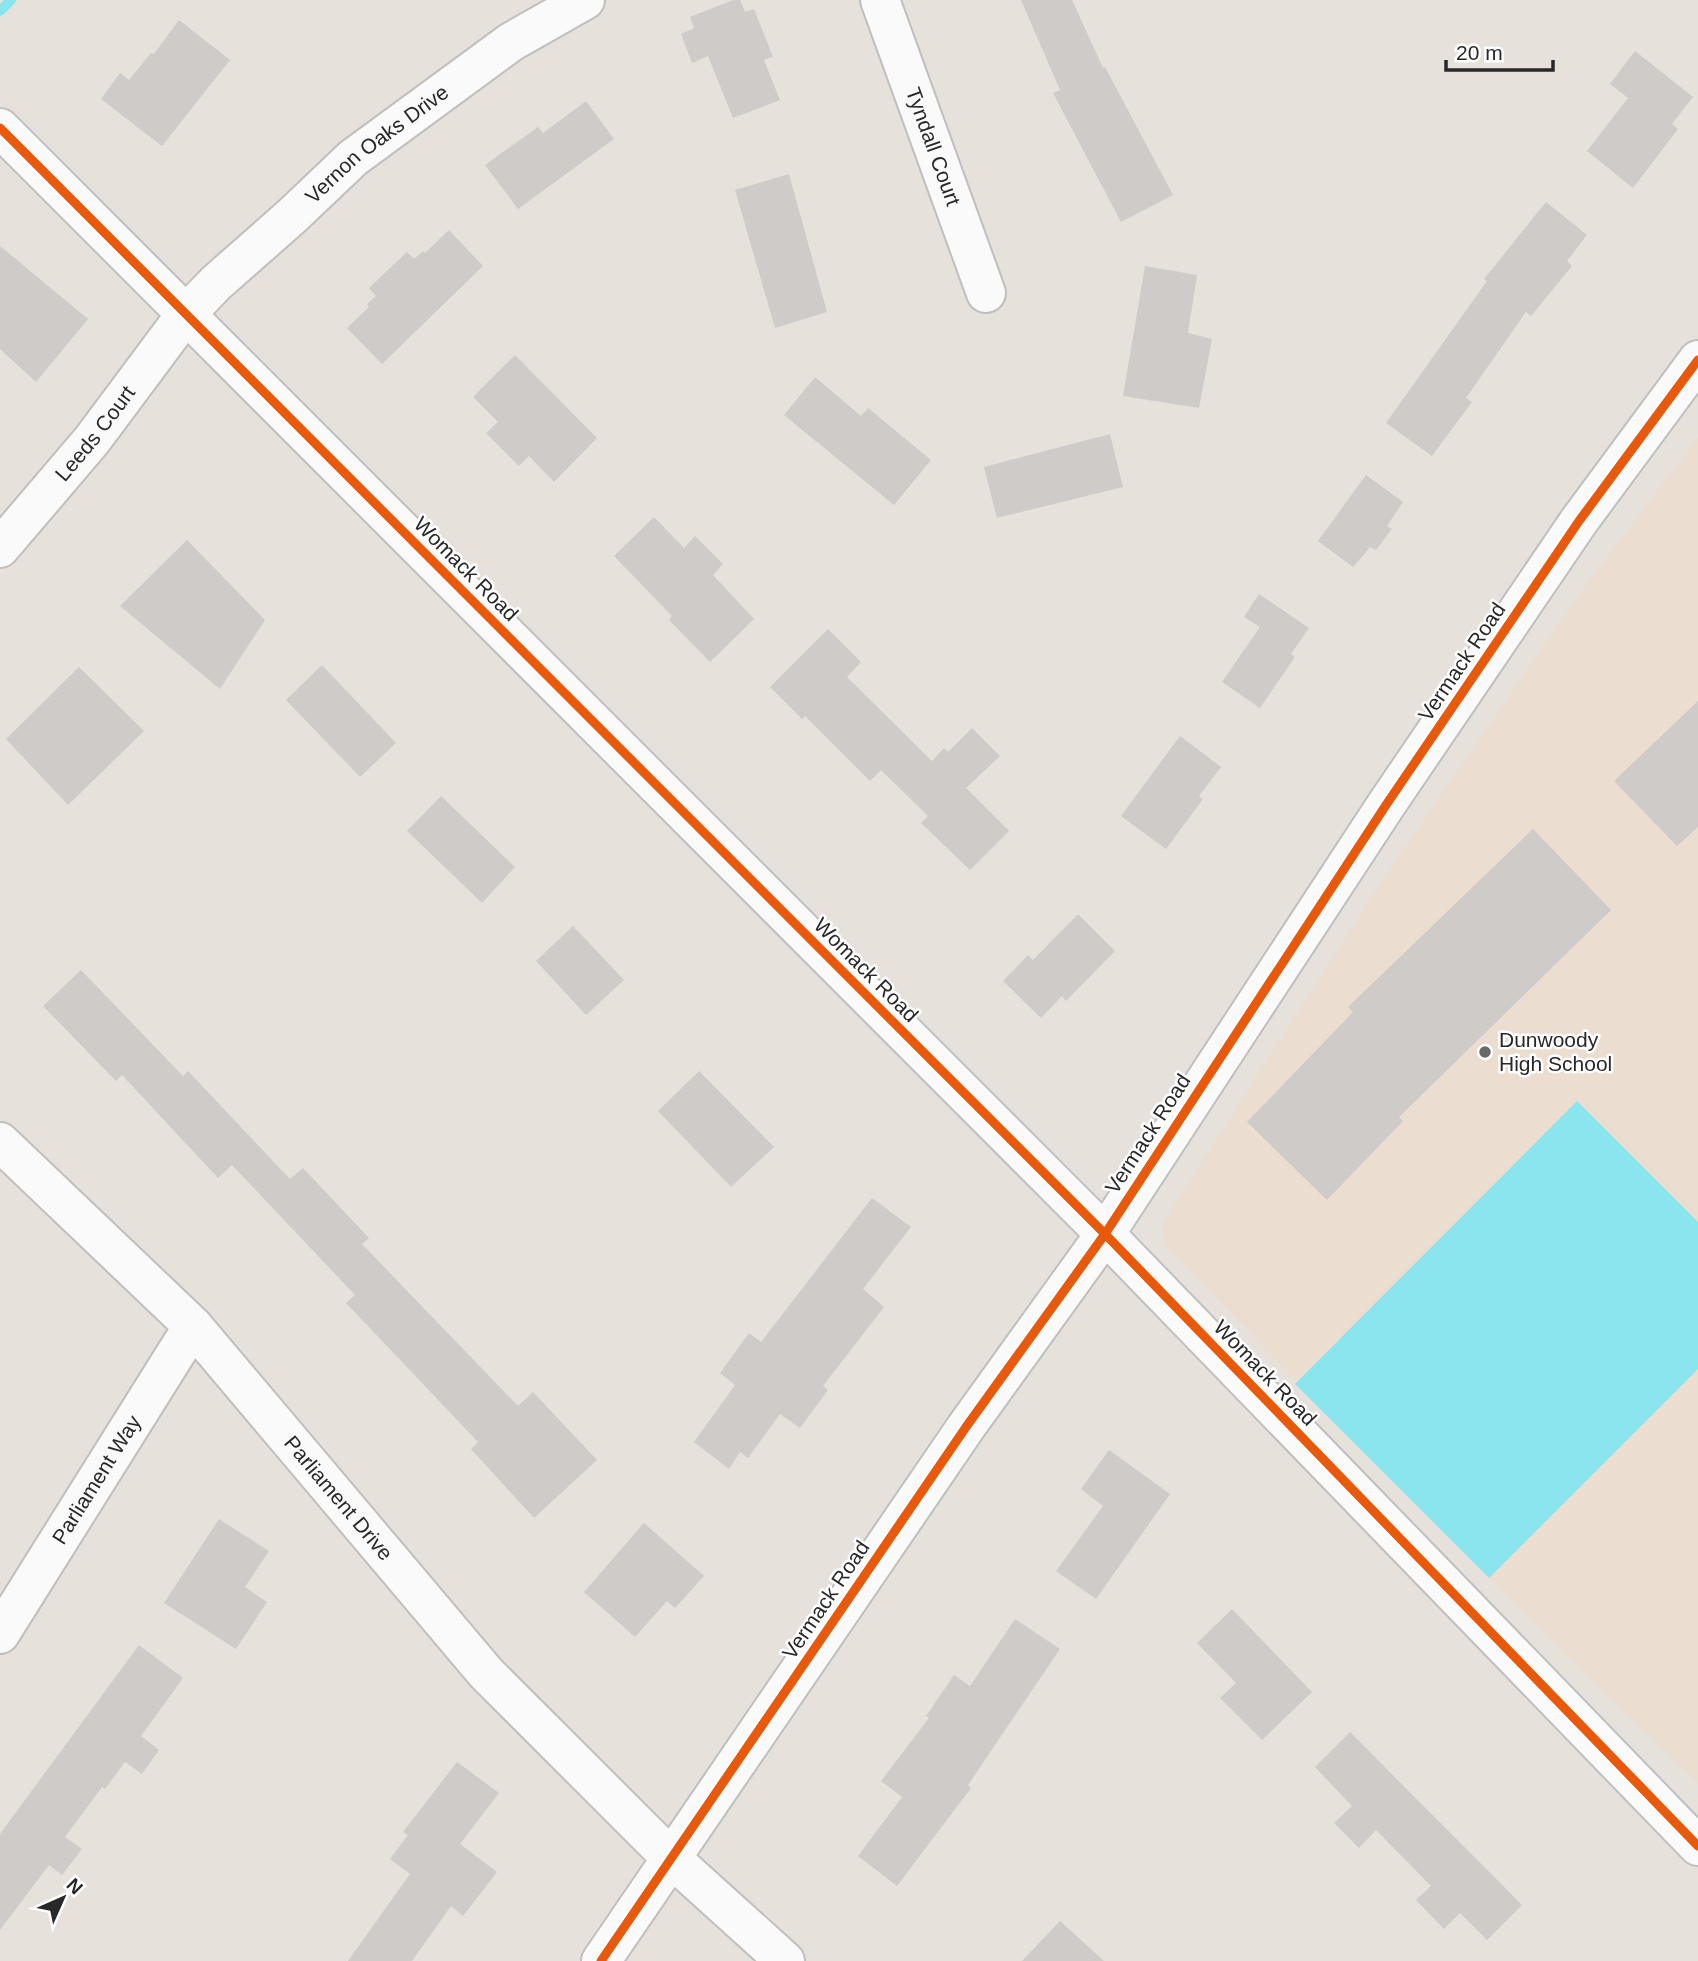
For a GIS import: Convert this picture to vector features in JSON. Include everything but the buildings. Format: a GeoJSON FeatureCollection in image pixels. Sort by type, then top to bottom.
{"type":"FeatureCollection","features":[{"type":"Feature","properties":{"kind":"street","name":"Vernon Oaks Drive"},"geometry":{"type":"LineString","coordinates":[[186,314],[216,283],[353,158],[511,42],[585,0]]}},
{"type":"Feature","properties":{"kind":"street","name":"Tyndall Court"},"geometry":{"type":"LineString","coordinates":[[880,0],[986,293]]}},
{"type":"Feature","properties":{"kind":"street","name":"Womack Road"},"geometry":{"type":"LineString","coordinates":[[0,128],[1105,1234],[1698,1846]]}},
{"type":"Feature","properties":{"kind":"street","name":"Leeds Court"},"geometry":{"type":"LineString","coordinates":[[0,548],[92,440],[186,314]]}},
{"type":"Feature","properties":{"kind":"street","name":"Vermack Road"},"geometry":{"type":"LineString","coordinates":[[601,1961],[966,1427],[1105,1234],[1456,702],[1579,521],[1698,360]]}},
{"type":"Feature","properties":{"kind":"street","name":"Parliament Drive"},"geometry":{"type":"LineString","coordinates":[[0,1142],[193,1326],[486,1673],[671,1858],[785,1961]]}},
{"type":"Feature","properties":{"kind":"street","name":"Parliament Way"},"geometry":{"type":"LineString","coordinates":[[0,1634],[193,1326]]}},
{"type":"Feature","properties":{"kind":"shaded area","name":"Dunwoody High School"},"geometry":{"type":"Polygon","coordinates":[[[1698,438],[1698,1783],[1544,1634],[1167,1248],[1161,1226],[1384,878],[1581,592],[1698,438]]]}},
{"type":"Feature","properties":{"kind":"water"},"geometry":{"type":"Polygon","coordinates":[[[1577,1101],[1698,1222],[1698,1369],[1489,1578],[1295,1384],[1577,1101]]]}},
{"type":"Feature","properties":{"kind":"waterway"},"geometry":{"type":"LineString","coordinates":[[0,11],[11,0]]}},
{"type":"Feature","properties":{"kind":"cycle path"},"geometry":{"type":"LineString","coordinates":[[0,128],[1105,1234],[1698,1846]]}},
{"type":"Feature","properties":{"kind":"cycle path"},"geometry":{"type":"LineString","coordinates":[[601,1961],[966,1427],[1105,1234],[1386,805],[1579,521],[1698,360]]}},
{"type":"Feature","properties":{"kind":"place","name":"Dunwoody High School"},"geometry":{"type":"Point","coordinates":[1485,1052]}}]}
